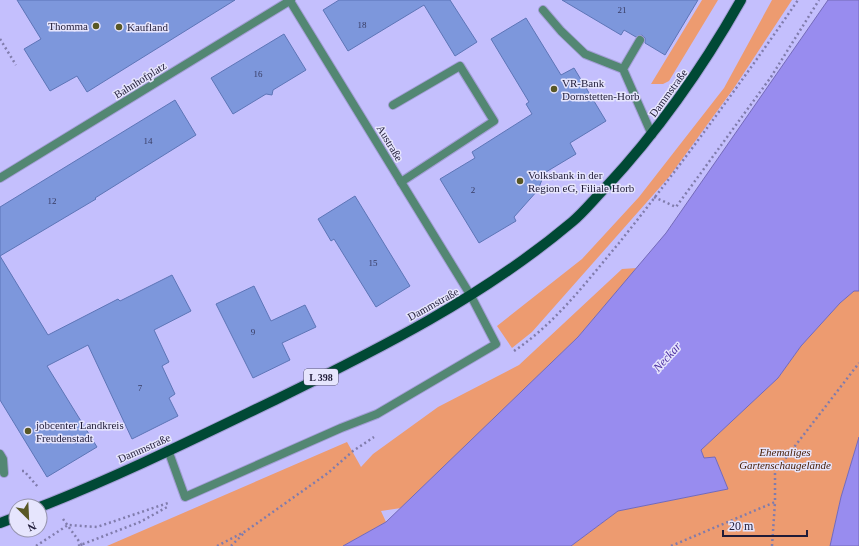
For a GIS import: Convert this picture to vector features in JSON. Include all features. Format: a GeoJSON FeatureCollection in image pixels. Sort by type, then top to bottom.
{"type":"FeatureCollection","features":[{"type":"Feature","properties":{"kind":"main road","name":"Dammstraße"},"geometry":{"type":"LineString","coordinates":[[48,504],[168,450],[353,361],[471,296],[510,271],[574,221],[652,135],[691,84],[741,0]]}},
{"type":"Feature","properties":{"kind":"street","name":"Bahnhofplatz"},"geometry":{"type":"LineString","coordinates":[[0,178],[291,0]]}},
{"type":"Feature","properties":{"kind":"street","name":"Austraße"},"geometry":{"type":"LineString","coordinates":[[185,497],[341,428],[377,414],[496,344],[471,296],[291,0]]}},
{"type":"Feature","properties":{"kind":"street"},"geometry":{"type":"LineString","coordinates":[[543,10],[561,31],[585,54],[623,69],[652,135]]}},
{"type":"Feature","properties":{"kind":"street"},"geometry":{"type":"LineString","coordinates":[[623,69],[640,40]]}},
{"type":"Feature","properties":{"kind":"street"},"geometry":{"type":"LineString","coordinates":[[393,105],[460,66],[494,121],[401,182]]}},
{"type":"Feature","properties":{"kind":"street"},"geometry":{"type":"LineString","coordinates":[[168,450],[185,497]]}},
{"type":"Feature","properties":{"kind":"street"},"geometry":{"type":"LineString","coordinates":[[1,458],[4,473]]}},
{"type":"Feature","properties":{"kind":"path"},"geometry":{"type":"LineString","coordinates":[[510,354],[532,339],[578,292],[654,198],[724,107],[798,0]]}},
{"type":"Feature","properties":{"kind":"path"},"geometry":{"type":"LineString","coordinates":[[654,198],[676,207],[771,77],[819,0]]}},
{"type":"Feature","properties":{"kind":"path"},"geometry":{"type":"LineString","coordinates":[[0,40],[16,65]]}},
{"type":"Feature","properties":{"kind":"path"},"geometry":{"type":"LineString","coordinates":[[772,546],[775,502],[775,472],[859,363]]}},
{"type":"Feature","properties":{"kind":"path"},"geometry":{"type":"LineString","coordinates":[[217,546],[246,531],[328,473],[353,451],[378,434]]}},
{"type":"Feature","properties":{"kind":"path"},"geometry":{"type":"LineString","coordinates":[[4,473],[24,471],[52,502]]}},
{"type":"Feature","properties":{"kind":"path"},"geometry":{"type":"LineString","coordinates":[[68,525],[80,545],[140,522],[185,497]]}},
{"type":"Feature","properties":{"kind":"path"},"geometry":{"type":"LineString","coordinates":[[36,546],[68,525],[97,527],[185,497]]}},
{"type":"Feature","properties":{"kind":"path"},"geometry":{"type":"LineString","coordinates":[[671,546],[775,502]]}},
{"type":"Feature","properties":{"kind":"path"},"geometry":{"type":"LineString","coordinates":[[231,546],[246,531]]}},
{"type":"Feature","properties":{"kind":"green space"},"geometry":{"type":"Polygon","coordinates":[[[702,0],[718,0],[669,81],[663,84],[651,84],[702,0]]]}},
{"type":"Feature","properties":{"kind":"green space"},"geometry":{"type":"Polygon","coordinates":[[[772,0],[792,0],[734,88],[669,177],[532,332],[512,348],[497,326],[582,259],[639,197],[724,88],[772,0]]]}},
{"type":"Feature","properties":{"kind":"green space"},"geometry":{"type":"Polygon","coordinates":[[[637,268],[578,337],[401,508],[381,511],[386,522],[343,546],[107,546],[347,442],[361,467],[373,454],[438,407],[519,365],[622,269],[637,268]]]}},
{"type":"Feature","properties":{"kind":"green space","name":"Ehemaliges Gartenschaugelände"},"geometry":{"type":"Polygon","coordinates":[[[854,291],[859,291],[859,437],[841,497],[830,546],[571,546],[618,511],[728,489],[715,457],[704,458],[701,450],[778,378],[801,346],[840,303],[854,291]]]}},
{"type":"Feature","properties":{"kind":"water","name":"Neckar"},"geometry":{"type":"Polygon","coordinates":[[[828,0],[859,0],[859,291],[854,291],[840,303],[801,346],[778,378],[701,450],[704,458],[715,457],[728,489],[618,511],[571,546],[343,546],[386,522],[578,337],[666,233],[828,0]]]}},
{"type":"Feature","properties":{"kind":"water"},"geometry":{"type":"Polygon","coordinates":[[[859,437],[859,546],[830,546],[841,497],[859,437]]]}},
{"type":"Feature","properties":{"kind":"building","name":"Kaufland"},"geometry":{"type":"Polygon","coordinates":[[[17,0],[235,0],[87,92],[77,76],[50,91],[24,49],[41,39],[17,0]]]}},
{"type":"Feature","properties":{"kind":"building"},"geometry":{"type":"Polygon","coordinates":[[[339,0],[450,0],[477,42],[455,56],[424,5],[348,51],[323,10],[339,0]]]}},
{"type":"Feature","properties":{"kind":"building"},"geometry":{"type":"Polygon","coordinates":[[[562,0],[698,0],[665,55],[645,43],[645,38],[642,35],[636,37],[624,30],[621,35],[562,0]]]}},
{"type":"Feature","properties":{"kind":"building"},"geometry":{"type":"Polygon","coordinates":[[[526,18],[561,75],[574,68],[606,121],[570,143],[576,154],[541,175],[543,177],[538,190],[514,217],[516,221],[479,243],[440,179],[475,158],[472,152],[532,114],[526,104],[529,102],[491,39],[526,18]]]}},
{"type":"Feature","properties":{"kind":"building"},"geometry":{"type":"Polygon","coordinates":[[[284,34],[306,70],[273,90],[272,95],[266,94],[233,114],[211,78],[284,34]]]}},
{"type":"Feature","properties":{"kind":"building"},"geometry":{"type":"Polygon","coordinates":[[[175,100],[196,135],[95,198],[96,199],[0,256],[0,207],[175,100]]]}},
{"type":"Feature","properties":{"kind":"building"},"geometry":{"type":"Polygon","coordinates":[[[355,196],[410,286],[376,307],[334,239],[331,241],[318,219],[355,196]]]}},
{"type":"Feature","properties":{"kind":"building"},"geometry":{"type":"Polygon","coordinates":[[[0,256],[48,335],[118,299],[120,301],[172,275],[191,311],[154,330],[169,362],[162,366],[175,394],[169,398],[178,416],[132,439],[88,345],[47,366],[97,447],[47,477],[0,400],[0,256]]]}},
{"type":"Feature","properties":{"kind":"building"},"geometry":{"type":"Polygon","coordinates":[[[254,286],[271,321],[305,305],[316,327],[282,343],[290,360],[253,378],[216,304],[254,286]]]}},
{"type":"Feature","properties":{"kind":"place","name":"Thomma"},"geometry":{"type":"Point","coordinates":[96,26]}},
{"type":"Feature","properties":{"kind":"place","name":"Kaufland"},"geometry":{"type":"Point","coordinates":[119,27]}},
{"type":"Feature","properties":{"kind":"place","name":"VR-Bank Dornstetten-Horb"},"geometry":{"type":"Point","coordinates":[554,89]}},
{"type":"Feature","properties":{"kind":"place","name":"Volksbank in der Region eG, Filiale Horb"},"geometry":{"type":"Point","coordinates":[520,181]}},
{"type":"Feature","properties":{"kind":"place","name":"jobcenter Landkreis Freudenstadt"},"geometry":{"type":"Point","coordinates":[28,431]}}]}
